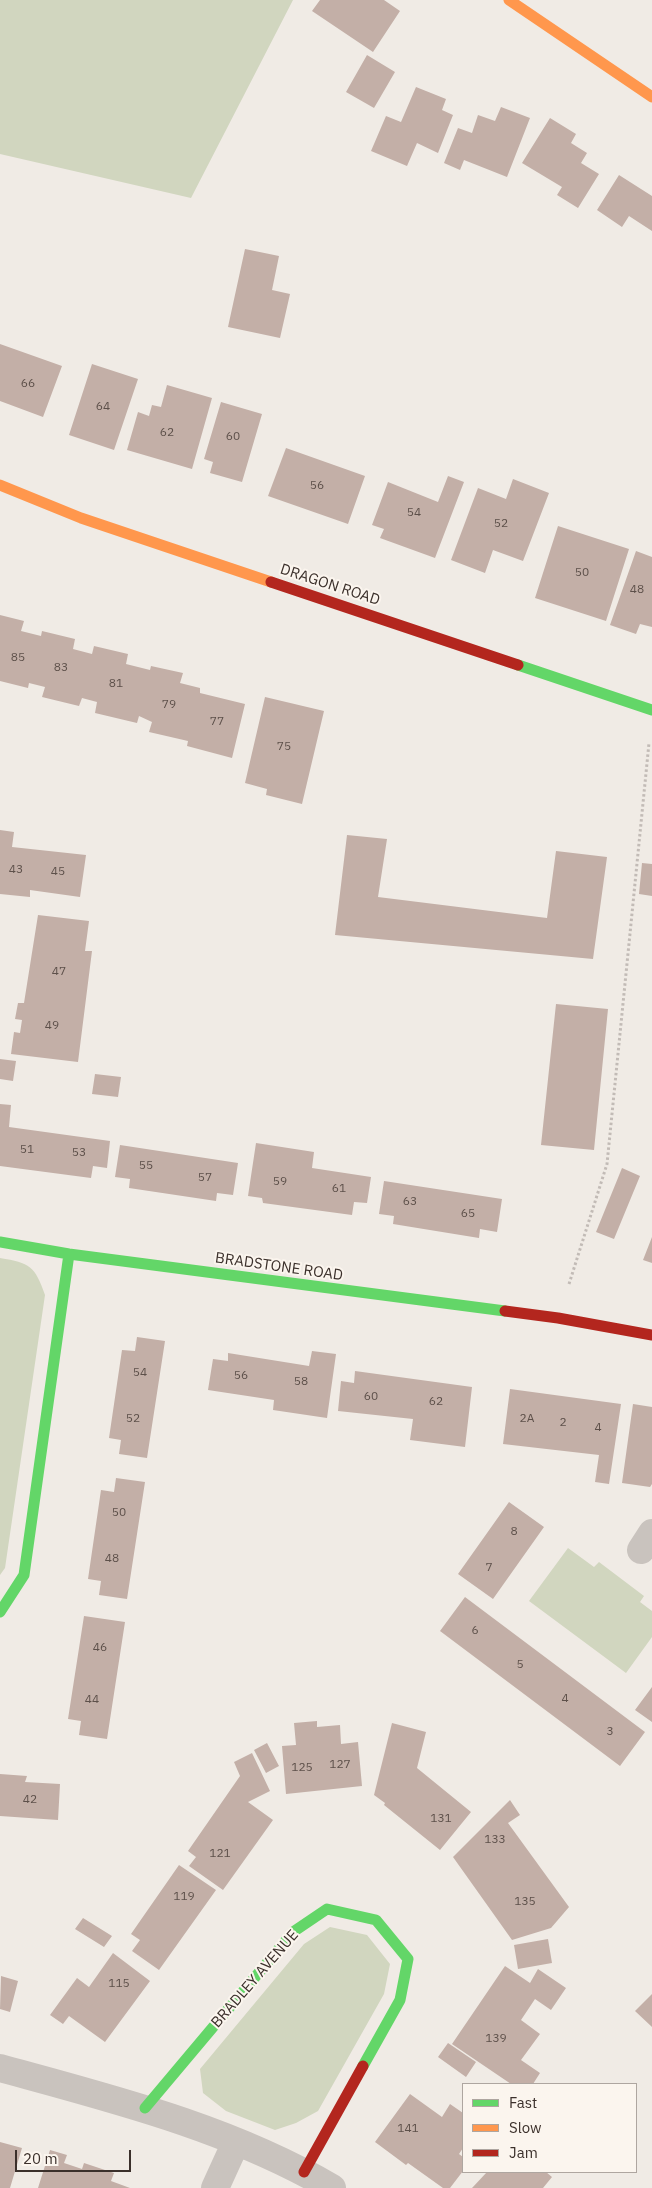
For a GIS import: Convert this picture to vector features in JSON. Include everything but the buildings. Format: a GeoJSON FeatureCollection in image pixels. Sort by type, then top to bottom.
{"type":"FeatureCollection","features":[{"type":"Feature","properties":{"kind":"street"},"geometry":{"type":"LineString","coordinates":[[509,0],[652,97]]}},
{"type":"Feature","properties":{"kind":"street","name":"DRAGON ROAD"},"geometry":{"type":"LineString","coordinates":[[0,485],[81,518],[652,710]]}},
{"type":"Feature","properties":{"kind":"street","name":"BRADSTONE ROAD"},"geometry":{"type":"LineString","coordinates":[[0,1242],[69,1254],[558,1318],[652,1336]]}},
{"type":"Feature","properties":{"kind":"street"},"geometry":{"type":"LineString","coordinates":[[0,1612],[24,1575],[69,1254]]}},
{"type":"Feature","properties":{"kind":"street","name":"BRADLEY AVENUE"},"geometry":{"type":"LineString","coordinates":[[145,2108],[293,1932],[327,1909],[376,1920],[408,1959],[400,2000],[304,2172]]}},
{"type":"Feature","properties":{"kind":"street"},"geometry":{"type":"LineString","coordinates":[[0,2068],[145,2108],[236,2142],[304,2172],[332,2188]]}},
{"type":"Feature","properties":{"kind":"street"},"geometry":{"type":"LineString","coordinates":[[215,2188],[236,2142]]}},
{"type":"Feature","properties":{"kind":"path"},"geometry":{"type":"LineString","coordinates":[[558,1318],[606,1164],[650,734]]}},
{"type":"Feature","properties":{"kind":"green space"},"geometry":{"type":"Polygon","coordinates":[[[0,0],[293,0],[191,198],[0,154],[0,0]]]}},
{"type":"Feature","properties":{"kind":"green space"},"geometry":{"type":"Polygon","coordinates":[[[0,1258],[25,1264],[30,1268],[38,1278],[45,1295],[5,1568],[0,1575],[0,1258]]]}},
{"type":"Feature","properties":{"kind":"green space"},"geometry":{"type":"Polygon","coordinates":[[[568,1548],[594,1567],[599,1562],[644,1596],[640,1602],[652,1611],[652,1637],[626,1673],[529,1601],[568,1548]]]}},
{"type":"Feature","properties":{"kind":"green space"},"geometry":{"type":"Polygon","coordinates":[[[330,1927],[367,1935],[390,1964],[384,1994],[318,2111],[296,2123],[275,2130],[226,2111],[203,2093],[200,2069],[304,1944],[330,1927]]]}},
{"type":"Feature","properties":{"kind":"traffic: fast"},"geometry":{"type":"LineString","coordinates":[[518,665],[652,710]]}},
{"type":"Feature","properties":{"kind":"traffic: fast"},"geometry":{"type":"LineString","coordinates":[[0,1242],[69,1254],[505,1311]]}},
{"type":"Feature","properties":{"kind":"traffic: fast"},"geometry":{"type":"LineString","coordinates":[[0,1612],[24,1575],[69,1254]]}},
{"type":"Feature","properties":{"kind":"traffic: fast"},"geometry":{"type":"LineString","coordinates":[[145,2108],[293,1932],[327,1909],[376,1920],[408,1959],[400,2000],[363,2066]]}},
{"type":"Feature","properties":{"kind":"traffic: slow"},"geometry":{"type":"LineString","coordinates":[[509,0],[652,97]]}},
{"type":"Feature","properties":{"kind":"traffic: slow"},"geometry":{"type":"LineString","coordinates":[[0,485],[81,518],[271,582]]}},
{"type":"Feature","properties":{"kind":"traffic: jam"},"geometry":{"type":"LineString","coordinates":[[271,582],[518,665]]}},
{"type":"Feature","properties":{"kind":"traffic: jam"},"geometry":{"type":"LineString","coordinates":[[505,1311],[558,1318],[652,1335]]}},
{"type":"Feature","properties":{"kind":"traffic: jam"},"geometry":{"type":"LineString","coordinates":[[304,2172],[363,2066]]}}]}
